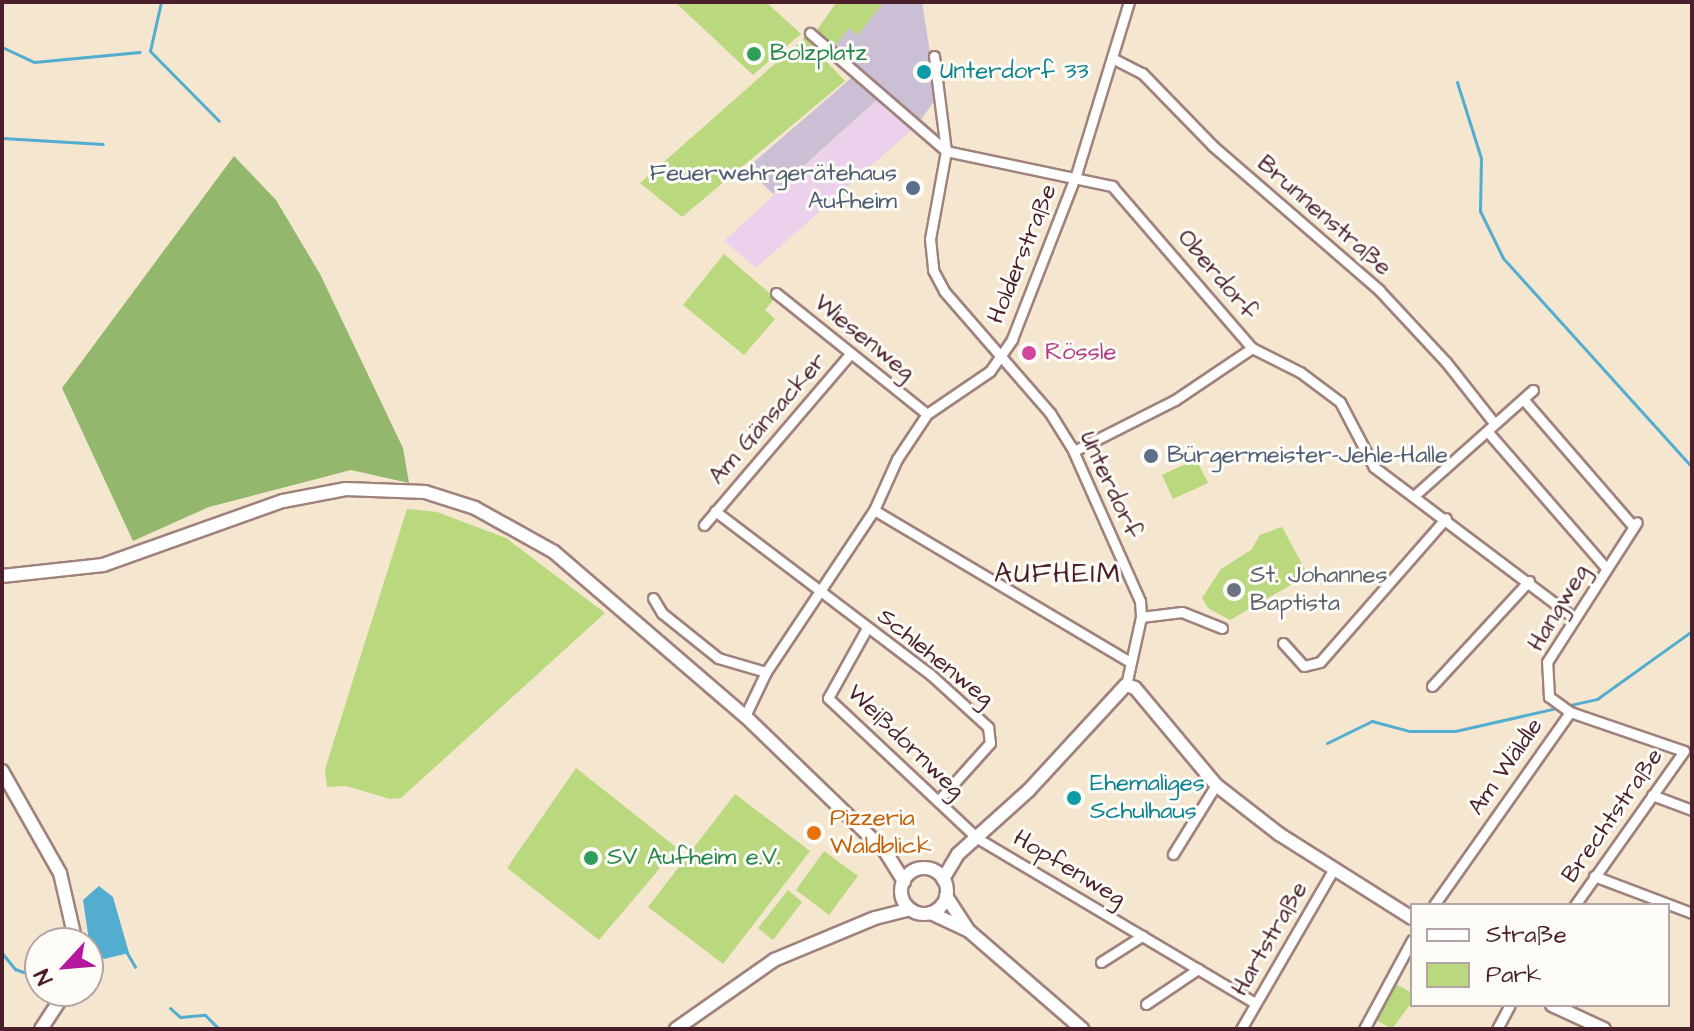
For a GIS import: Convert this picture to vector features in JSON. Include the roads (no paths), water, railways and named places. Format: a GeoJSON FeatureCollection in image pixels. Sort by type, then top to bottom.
{"type":"FeatureCollection","features":[{"type":"Feature","properties":{"kind":"main road"},"geometry":{"type":"LineString","coordinates":[[2,576],[103,565],[245,513],[318,493],[380,488],[425,492],[475,508],[554,552],[745,716],[885,851],[916,870],[931,870],[977,838],[1126,685],[1135,688],[1216,785],[1333,870],[1410,917]]}},
{"type":"Feature","properties":{"kind":"main road"},"geometry":{"type":"LineString","coordinates":[[2,771],[60,873],[72,927]]}},
{"type":"Feature","properties":{"kind":"main road"},"geometry":{"type":"LineString","coordinates":[[885,851],[904,881]]}},
{"type":"Feature","properties":{"kind":"main road"},"geometry":{"type":"LineString","coordinates":[[958,854],[943,879],[946,896],[969,931]]}},
{"type":"Feature","properties":{"kind":"main road"},"geometry":{"type":"LineString","coordinates":[[910,909],[902,896],[904,881],[916,870]]}},
{"type":"Feature","properties":{"kind":"main road"},"geometry":{"type":"LineString","coordinates":[[931,870],[943,879]]}},
{"type":"Feature","properties":{"kind":"main road"},"geometry":{"type":"LineString","coordinates":[[875,918],[902,896]]}},
{"type":"Feature","properties":{"kind":"main road"},"geometry":{"type":"LineString","coordinates":[[931,913],[946,896]]}},
{"type":"Feature","properties":{"kind":"main road"},"geometry":{"type":"LineString","coordinates":[[676,1029],[774,960],[875,918],[910,909],[931,913],[969,931],[1082,1029]]}},
{"type":"Feature","properties":{"kind":"main road"},"geometry":{"type":"LineString","coordinates":[[41,1029],[55,1007]]}},
{"type":"Feature","properties":{"kind":"main road"},"geometry":{"type":"LineString","coordinates":[[1556,1007],[1603,1029]]}},
{"type":"Feature","properties":{"kind":"street","name":"Holderstraße"},"geometry":{"type":"LineString","coordinates":[[745,716],[766,672],[874,510],[897,459],[927,414],[990,371],[1027,310],[1076,175],[1127,7]]}},
{"type":"Feature","properties":{"kind":"street"},"geometry":{"type":"LineString","coordinates":[[810,33],[946,151]]}},
{"type":"Feature","properties":{"kind":"street","name":"Unterdorf"},"geometry":{"type":"LineString","coordinates":[[934,56],[946,151],[931,259],[944,291],[1050,413],[1074,451],[1137,589],[1141,617]]}},
{"type":"Feature","properties":{"kind":"street","name":"Brunnenstraße"},"geometry":{"type":"LineString","coordinates":[[1112,58],[1142,73],[1207,141],[1379,290],[1446,362],[1490,427],[1606,568]]}},
{"type":"Feature","properties":{"kind":"street","name":"Oberdorf"},"geometry":{"type":"LineString","coordinates":[[946,151],[1101,181],[1126,197],[1252,348],[1300,372],[1340,402],[1374,467],[1446,518],[1573,617]]}},
{"type":"Feature","properties":{"kind":"street","name":"Wiesenweg"},"geometry":{"type":"LineString","coordinates":[[776,293],[927,414]]}},
{"type":"Feature","properties":{"kind":"street"},"geometry":{"type":"LineString","coordinates":[[1074,451],[1175,400],[1252,348]]}},
{"type":"Feature","properties":{"kind":"street","name":"Am Gänsacker"},"geometry":{"type":"LineString","coordinates":[[704,525],[851,353]]}},
{"type":"Feature","properties":{"kind":"street"},"geometry":{"type":"LineString","coordinates":[[1415,495],[1533,390]]}},
{"type":"Feature","properties":{"kind":"street","name":"Hangweg"},"geometry":{"type":"LineString","coordinates":[[1523,399],[1636,524],[1553,647],[1544,677],[1549,697],[1570,712]]}},
{"type":"Feature","properties":{"kind":"street"},"geometry":{"type":"LineString","coordinates":[[874,510],[1127,660]]}},
{"type":"Feature","properties":{"kind":"street","name":"Am Gänsacker"},"geometry":{"type":"LineString","coordinates":[[715,511],[819,594]]}},
{"type":"Feature","properties":{"kind":"street"},"geometry":{"type":"LineString","coordinates":[[1283,643],[1304,666],[1320,662],[1446,518]]}},
{"type":"Feature","properties":{"kind":"street"},"geometry":{"type":"LineString","coordinates":[[1432,686],[1529,581]]}},
{"type":"Feature","properties":{"kind":"street","name":"Schlehenweg"},"geometry":{"type":"LineString","coordinates":[[819,594],[930,674],[988,727],[990,743],[938,801]]}},
{"type":"Feature","properties":{"kind":"street"},"geometry":{"type":"LineString","coordinates":[[653,598],[662,613],[718,658],[766,672]]}},
{"type":"Feature","properties":{"kind":"street"},"geometry":{"type":"LineString","coordinates":[[1126,685],[1127,660],[1141,617],[1182,612],[1222,628]]}},
{"type":"Feature","properties":{"kind":"street","name":"Weißdornweg"},"geometry":{"type":"LineString","coordinates":[[867,628],[828,698],[977,838]]}},
{"type":"Feature","properties":{"kind":"street","name":"Am Wäldle"},"geometry":{"type":"LineString","coordinates":[[1435,903],[1570,712],[1684,751]]}},
{"type":"Feature","properties":{"kind":"street","name":"Brechtstraße"},"geometry":{"type":"LineString","coordinates":[[1576,903],[1684,751]]}},
{"type":"Feature","properties":{"kind":"street"},"geometry":{"type":"LineString","coordinates":[[1173,854],[1216,785]]}},
{"type":"Feature","properties":{"kind":"street"},"geometry":{"type":"LineString","coordinates":[[1652,795],[1692,810]]}},
{"type":"Feature","properties":{"kind":"street","name":"Hopfenweg"},"geometry":{"type":"LineString","coordinates":[[977,838],[1255,1003]]}},
{"type":"Feature","properties":{"kind":"street","name":"Hartstraße"},"geometry":{"type":"LineString","coordinates":[[1241,1029],[1333,870]]}},
{"type":"Feature","properties":{"kind":"street"},"geometry":{"type":"LineString","coordinates":[[1594,876],[1666,903]]}},
{"type":"Feature","properties":{"kind":"street"},"geometry":{"type":"LineString","coordinates":[[1670,905],[1692,913]]}},
{"type":"Feature","properties":{"kind":"street","name":"Hopfenweg"},"geometry":{"type":"LineString","coordinates":[[1101,962],[1142,936]]}},
{"type":"Feature","properties":{"kind":"street"},"geometry":{"type":"LineString","coordinates":[[1364,1029],[1410,944]]}},
{"type":"Feature","properties":{"kind":"street"},"geometry":{"type":"LineString","coordinates":[[1146,1004],[1198,969]]}},
{"type":"Feature","properties":{"kind":"street"},"geometry":{"type":"LineString","coordinates":[[1497,1029],[1509,1007]]}},
{"type":"Feature","properties":{"kind":"water"},"geometry":{"type":"Polygon","coordinates":[[[99,886],[113,897],[129,953],[104,959],[104,927],[87,927],[83,900],[99,886]]]}},
{"type":"Feature","properties":{"kind":"waterway"},"geometry":{"type":"LineString","coordinates":[[161,2],[150,51],[219,121]]}},
{"type":"Feature","properties":{"kind":"waterway"},"geometry":{"type":"LineString","coordinates":[[2,47],[34,62],[140,52]]}},
{"type":"Feature","properties":{"kind":"waterway"},"geometry":{"type":"LineString","coordinates":[[1457,82],[1481,158],[1480,211],[1503,258],[1692,467]]}},
{"type":"Feature","properties":{"kind":"waterway"},"geometry":{"type":"LineString","coordinates":[[2,138],[103,144]]}},
{"type":"Feature","properties":{"kind":"waterway"},"geometry":{"type":"LineString","coordinates":[[1327,743],[1372,721],[1410,731],[1455,731],[1597,699],[1692,631]]}},
{"type":"Feature","properties":{"kind":"waterway"},"geometry":{"type":"LineString","coordinates":[[2,953],[15,969],[24,972]]}},
{"type":"Feature","properties":{"kind":"waterway"},"geometry":{"type":"LineString","coordinates":[[127,953],[135,967]]}},
{"type":"Feature","properties":{"kind":"waterway"},"geometry":{"type":"LineString","coordinates":[[170,1008],[180,1017],[205,1015],[219,1029]]}},
{"type":"Feature","properties":{"kind":"place","name":"Bolzplatz"},"geometry":{"type":"Point","coordinates":[754,54]}},
{"type":"Feature","properties":{"kind":"place","name":"Unterdorf 33"},"geometry":{"type":"Point","coordinates":[924,72]}},
{"type":"Feature","properties":{"kind":"place","name":"Feuerwehrgerätehaus Aufheim"},"geometry":{"type":"Point","coordinates":[913,188]}},
{"type":"Feature","properties":{"kind":"place","name":"Rössle"},"geometry":{"type":"Point","coordinates":[1029,353]}},
{"type":"Feature","properties":{"kind":"place","name":"Bürgermeister-Jehle-Halle"},"geometry":{"type":"Point","coordinates":[1151,456]}},
{"type":"Feature","properties":{"kind":"place","name":"St. Johannes Baptista"},"geometry":{"type":"Point","coordinates":[1234,590]}},
{"type":"Feature","properties":{"kind":"place","name":"Ehemaliges Schulhaus"},"geometry":{"type":"Point","coordinates":[1074,798]}},
{"type":"Feature","properties":{"kind":"place","name":"Pizzeria Waldblick"},"geometry":{"type":"Point","coordinates":[814,833]}},
{"type":"Feature","properties":{"kind":"place","name":"SV Aufheim e.V."},"geometry":{"type":"Point","coordinates":[591,858]}},
{"type":"Feature","properties":{"kind":"district","name":"AUFHEIM"},"geometry":{"type":"Point","coordinates":[1058,574]}}]}
